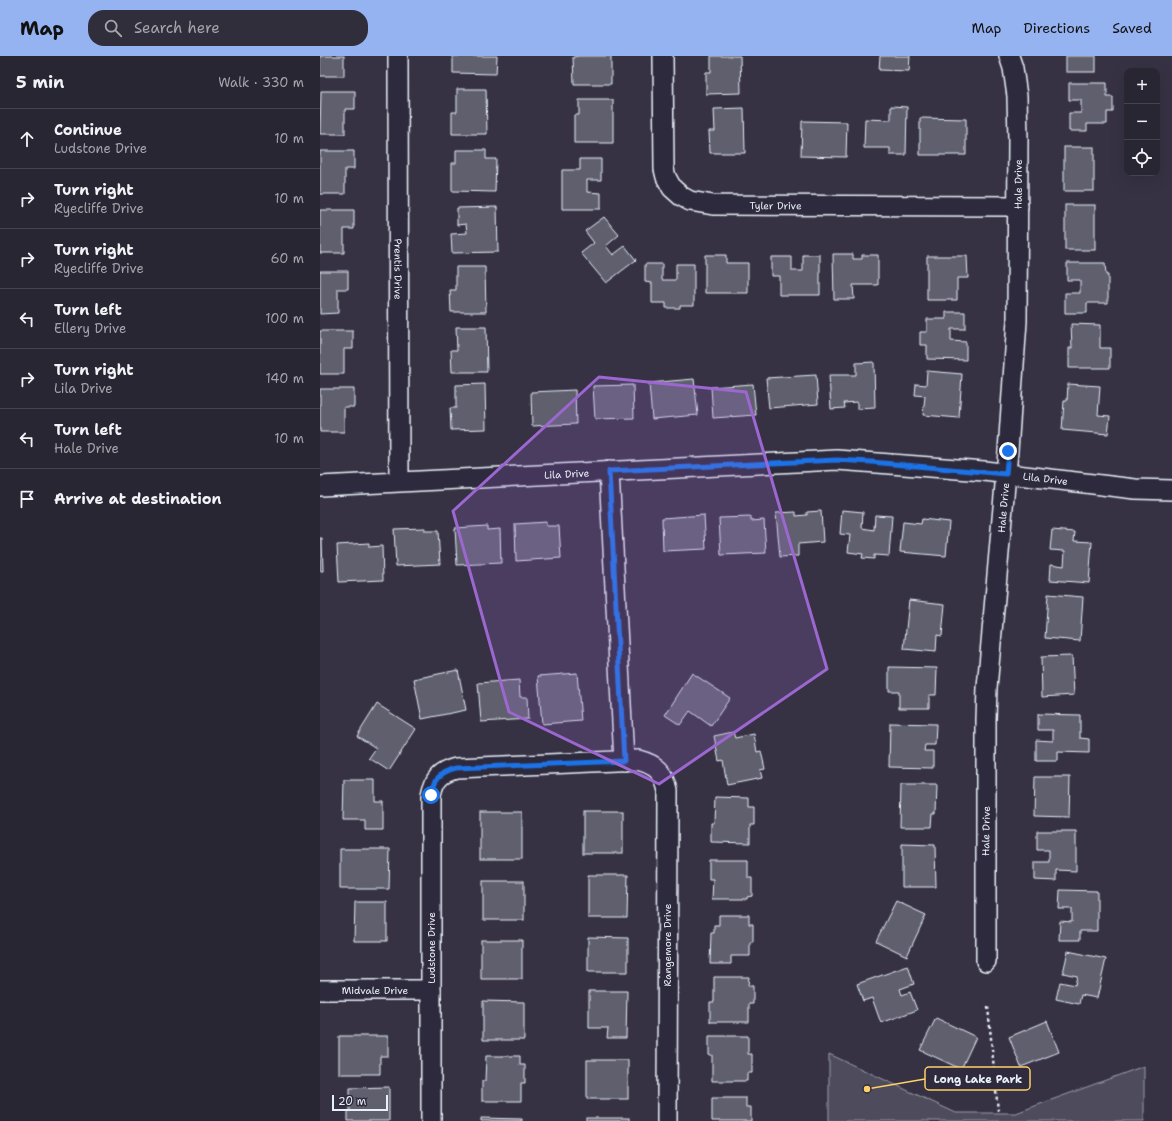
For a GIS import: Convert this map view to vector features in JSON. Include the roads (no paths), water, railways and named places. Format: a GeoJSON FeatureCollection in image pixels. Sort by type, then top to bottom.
{"type":"FeatureCollection","features":[{"type":"Feature","properties":{"kind":"street","name":"Prentis Drive"},"geometry":{"type":"LineString","coordinates":[[398,56],[398,459],[400,481]]}},
{"type":"Feature","properties":{"kind":"street","name":"Tyler Drive"},"geometry":{"type":"LineString","coordinates":[[663,56],[664,169],[672,188],[680,196],[690,201],[713,205],[1018,206]]}},
{"type":"Feature","properties":{"kind":"street","name":"Hale Drive"},"geometry":{"type":"LineString","coordinates":[[986,961],[986,720],[1017,321],[1017,96],[1013,68],[1009,56]]}},
{"type":"Feature","properties":{"kind":"street","name":"Lila Drive"},"geometry":{"type":"LineString","coordinates":[[320,486],[837,460],[1006,474],[1135,489],[1172,490]]}},
{"type":"Feature","properties":{"kind":"street"},"geometry":{"type":"LineString","coordinates":[[609,471],[624,761]]}},
{"type":"Feature","properties":{"kind":"street","name":"Rangemore Drive"},"geometry":{"type":"LineString","coordinates":[[624,761],[638,760],[650,763],[660,771],[665,780],[668,791],[667,1121]]}},
{"type":"Feature","properties":{"kind":"street","name":"Ludstone Drive"},"geometry":{"type":"LineString","coordinates":[[431,1121],[431,795],[433,785],[438,777],[446,771],[456,768],[624,761]]}},
{"type":"Feature","properties":{"kind":"street","name":"Midvale Drive"},"geometry":{"type":"LineString","coordinates":[[320,990],[431,990]]}},
{"type":"Feature","properties":{"kind":"place","name":"Long Lake Park"},"geometry":{"type":"Point","coordinates":[867,1089]}}]}
